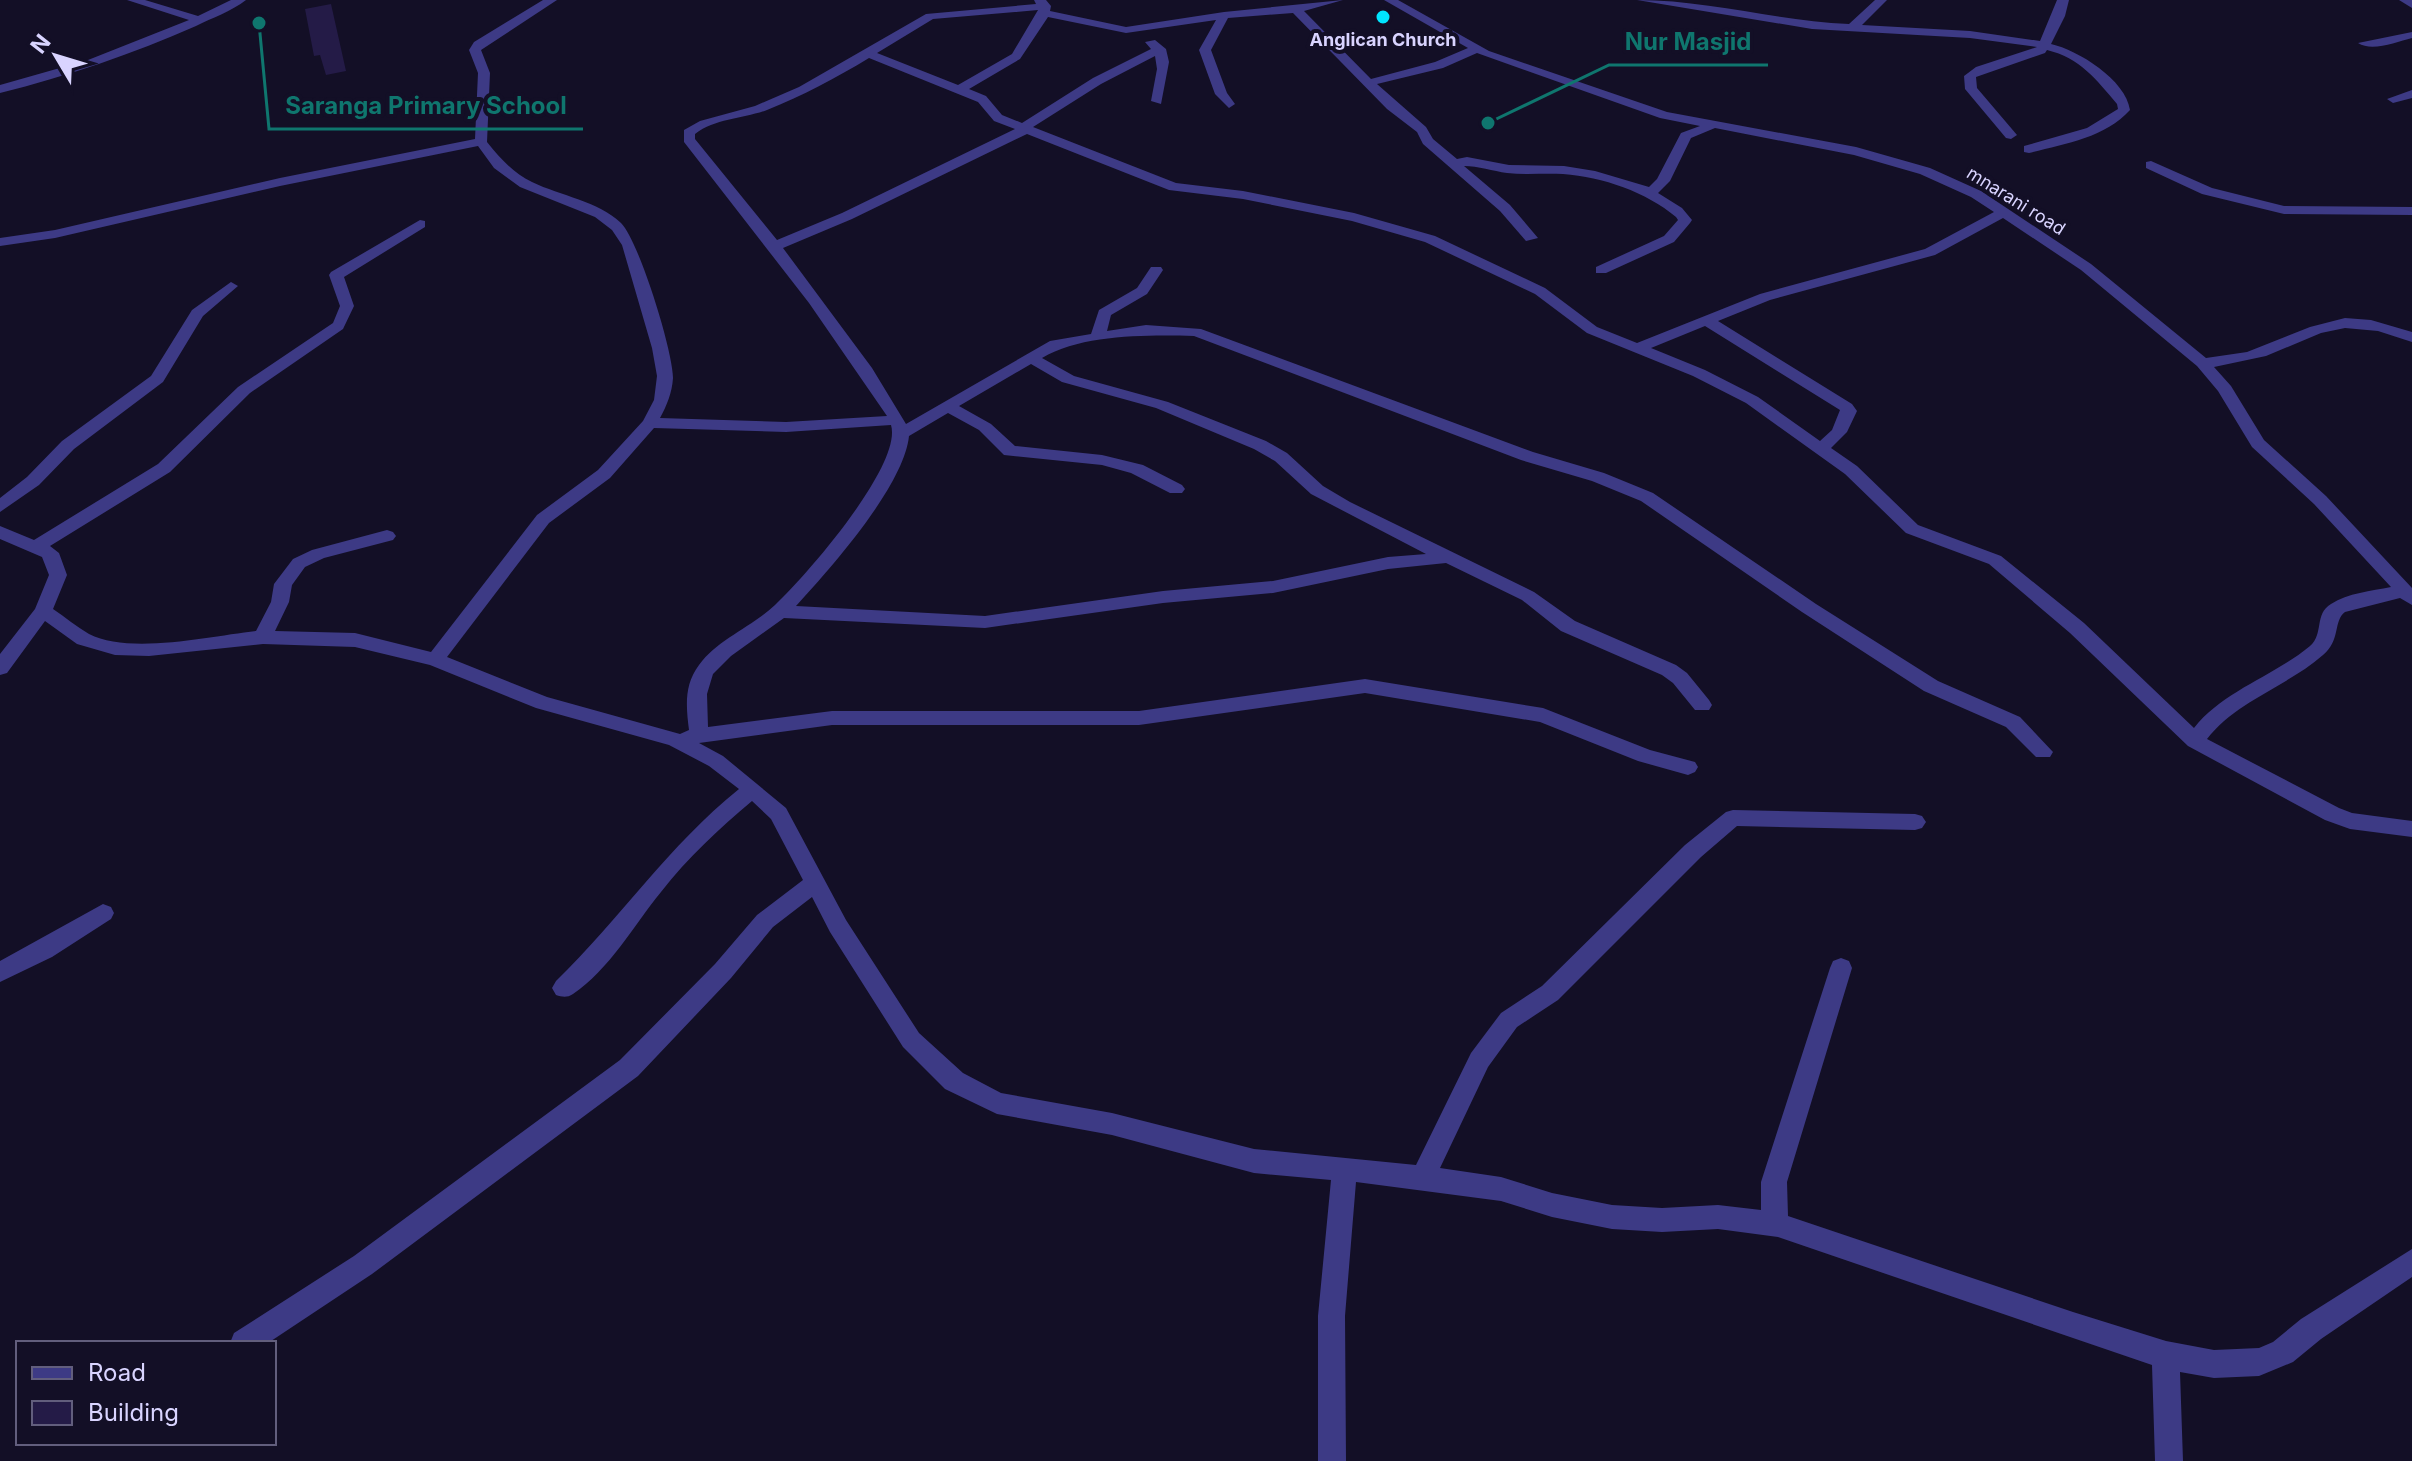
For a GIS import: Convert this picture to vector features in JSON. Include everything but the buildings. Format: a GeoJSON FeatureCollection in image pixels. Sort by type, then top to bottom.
{"type":"FeatureCollection","features":[{"type":"Feature","properties":{"kind":"street"},"geometry":{"type":"LineString","coordinates":[[133,0],[200,20]]}},
{"type":"Feature","properties":{"kind":"street"},"geometry":{"type":"LineString","coordinates":[[0,98],[3,85],[76,67],[200,20],[240,0]]}},
{"type":"Feature","properties":{"kind":"street"},"geometry":{"type":"LineString","coordinates":[[435,660],[543,519],[604,474],[650,423],[662,400],[665,376],[660,348],[629,245],[617,227],[600,214],[525,184],[499,165],[481,142],[484,73],[475,50],[478,44],[551,0]]}},
{"type":"Feature","properties":{"kind":"street"},"geometry":{"type":"LineString","coordinates":[[1126,30],[1224,15],[1296,9],[1337,0]]}},
{"type":"Feature","properties":{"kind":"street","name":"mnarani road"},"geometry":{"type":"LineString","coordinates":[[1390,0],[1477,49],[1664,115],[1822,144],[1914,168],[1976,194],[2086,267],[2202,363],[2225,389],[2258,443],[2320,500],[2408,595]]}},
{"type":"Feature","properties":{"kind":"street"},"geometry":{"type":"LineString","coordinates":[[1643,0],[1812,26],[2044,45],[2081,59],[2094,69],[2123,103],[2124,110],[2096,129],[2029,149]]}},
{"type":"Feature","properties":{"kind":"street"},"geometry":{"type":"LineString","coordinates":[[1852,28],[1881,0]]}},
{"type":"Feature","properties":{"kind":"street"},"geometry":{"type":"LineString","coordinates":[[2011,135],[1971,89],[1970,76],[1980,70],[2037,53],[2059,16],[2063,0]]}},
{"type":"Feature","properties":{"kind":"street"},"geometry":{"type":"LineString","coordinates":[[2405,0],[2412,5]]}},
{"type":"Feature","properties":{"kind":"street"},"geometry":{"type":"LineString","coordinates":[[688,737],[700,680],[711,663],[779,611],[826,559],[886,478],[899,455],[898,426],[875,385],[776,246],[689,139],[689,133],[705,123],[759,109],[803,89],[946,6],[1015,11],[1043,6],[1148,39],[1160,49],[1166,71],[1157,101]]}},
{"type":"Feature","properties":{"kind":"street"},"geometry":{"type":"LineString","coordinates":[[959,90],[1016,56],[1043,6]]}},
{"type":"Feature","properties":{"kind":"street"},"geometry":{"type":"LineString","coordinates":[[1296,9],[1391,106],[1422,130],[1428,141],[1505,208],[1531,238]]}},
{"type":"Feature","properties":{"kind":"street"},"geometry":{"type":"LineString","coordinates":[[1224,15],[1205,50],[1221,94],[1229,104]]}},
{"type":"Feature","properties":{"kind":"street"},"geometry":{"type":"LineString","coordinates":[[2364,43],[2412,35]]}},
{"type":"Feature","properties":{"kind":"street"},"geometry":{"type":"LineString","coordinates":[[776,246],[847,216],[1025,129],[1109,74],[1160,49]]}},
{"type":"Feature","properties":{"kind":"street"},"geometry":{"type":"LineString","coordinates":[[1368,83],[1439,65],[1477,49]]}},
{"type":"Feature","properties":{"kind":"street"},"geometry":{"type":"LineString","coordinates":[[868,54],[982,99],[998,118],[1174,187],[1243,195],[1354,217],[1430,239],[1540,291],[1592,330],[1699,373],[1770,410],[1851,470],[1912,529],[1995,560],[2038,594],[2195,741],[2332,814],[2350,821],[2412,829]]}},
{"type":"Feature","properties":{"kind":"street"},"geometry":{"type":"LineString","coordinates":[[2393,99],[2412,94]]}},
{"type":"Feature","properties":{"kind":"street"},"geometry":{"type":"LineString","coordinates":[[1651,192],[1663,181],[1676,149],[1686,136],[1712,125]]}},
{"type":"Feature","properties":{"kind":"street"},"geometry":{"type":"LineString","coordinates":[[0,242],[55,234],[280,182],[481,142]]}},
{"type":"Feature","properties":{"kind":"street"},"geometry":{"type":"LineString","coordinates":[[1453,164],[1467,161],[1509,169],[1564,170],[1651,192],[1657,201],[1679,210],[1685,220],[1669,239],[1601,270]]}},
{"type":"Feature","properties":{"kind":"street"},"geometry":{"type":"LineString","coordinates":[[2151,165],[2207,191],[2284,210],[2412,211]]}},
{"type":"Feature","properties":{"kind":"street"},"geometry":{"type":"LineString","coordinates":[[1638,348],[1765,297],[1930,252],[2005,212]]}},
{"type":"Feature","properties":{"kind":"street"},"geometry":{"type":"LineString","coordinates":[[37,546],[164,468],[244,390],[338,326],[347,314],[348,302],[336,275],[420,224]]}},
{"type":"Feature","properties":{"kind":"street"},"geometry":{"type":"LineString","coordinates":[[1098,337],[1104,313],[1142,291],[1156,270]]}},
{"type":"Feature","properties":{"kind":"street"},"geometry":{"type":"LineString","coordinates":[[0,507],[33,481],[68,445],[157,379],[197,313],[231,286]]}},
{"type":"Feature","properties":{"kind":"street"},"geometry":{"type":"LineString","coordinates":[[1705,320],[1846,407],[1849,411],[1839,432],[1821,449]]}},
{"type":"Feature","properties":{"kind":"street"},"geometry":{"type":"LineString","coordinates":[[2202,363],[2239,359],[2311,330],[2345,323],[2371,325],[2412,337]]}},
{"type":"Feature","properties":{"kind":"street"},"geometry":{"type":"LineString","coordinates":[[650,423],[898,426],[947,406],[1055,344],[1146,330],[1196,332],[1527,456],[1598,477],[1647,497],[1809,608],[1931,686],[2013,722],[2043,752]]}},
{"type":"Feature","properties":{"kind":"street"},"geometry":{"type":"LineString","coordinates":[[1029,357],[1068,379],[1162,405],[1260,445],[1281,457],[1317,490],[1344,506],[1528,596],[1568,626],[1669,670],[1680,678],[1702,705]]}},
{"type":"Feature","properties":{"kind":"street"},"geometry":{"type":"LineString","coordinates":[[947,406],[985,427],[1010,451],[1102,460],[1137,469],[1176,489]]}},
{"type":"Feature","properties":{"kind":"street"},"geometry":{"type":"LineString","coordinates":[[0,532],[50,553],[58,575],[43,611],[0,668]]}},
{"type":"Feature","properties":{"kind":"street"},"geometry":{"type":"LineString","coordinates":[[263,637],[280,602],[283,584],[299,563],[318,554],[387,536]]}},
{"type":"Feature","properties":{"kind":"street"},"geometry":{"type":"LineString","coordinates":[[779,611],[985,622],[1163,597],[1273,587],[1388,563],[1452,557]]}},
{"type":"Feature","properties":{"kind":"street"},"geometry":{"type":"LineString","coordinates":[[2195,741],[2214,718],[2298,665],[2325,643],[2327,620],[2331,613],[2350,603],[2408,595]]}},
{"type":"Feature","properties":{"kind":"street"},"geometry":{"type":"LineString","coordinates":[[43,611],[84,639],[115,648],[149,649],[263,637],[355,640],[435,660],[543,703],[688,737],[832,718],[1139,718],[1365,686],[1543,715],[1645,756],[1688,767]]}},
{"type":"Feature","properties":{"kind":"street"},"geometry":{"type":"LineString","coordinates":[[688,737],[779,814],[838,926],[911,1040],[954,1081],[997,1103],[1112,1124],[1254,1161],[1423,1177],[1501,1189],[1552,1205],[1612,1217],[1662,1220],[1718,1217],[1776,1225],[2166,1355],[2214,1364],[2259,1362],[2283,1352],[2311,1329],[2412,1262]]}},
{"type":"Feature","properties":{"kind":"street"},"geometry":{"type":"LineString","coordinates":[[564,988],[600,953],[656,882],[716,819],[753,789]]}},
{"type":"Feature","properties":{"kind":"street"},"geometry":{"type":"LineString","coordinates":[[1423,1177],[1479,1060],[1509,1020],[1550,993],[1684,860],[1733,818],[1915,822]]}},
{"type":"Feature","properties":{"kind":"street"},"geometry":{"type":"LineString","coordinates":[[247,1341],[375,1257],[629,1068],[723,971],[765,921],[816,882]]}},
{"type":"Feature","properties":{"kind":"street"},"geometry":{"type":"LineString","coordinates":[[0,972],[44,950],[103,913]]}},
{"type":"Feature","properties":{"kind":"street"},"geometry":{"type":"LineString","coordinates":[[1776,1225],[1774,1182],[1841,968]]}},
{"type":"Feature","properties":{"kind":"street"},"geometry":{"type":"LineString","coordinates":[[1332,1461],[1328,1360],[1345,1171]]}},
{"type":"Feature","properties":{"kind":"street"},"geometry":{"type":"LineString","coordinates":[[2166,1355],[2169,1461]]}},
{"type":"Feature","properties":{"kind":"place","name":"Anglican Church"},"geometry":{"type":"Point","coordinates":[1383,17]}},
{"type":"Feature","properties":{"kind":"place","name":"Saranga Primary School"},"geometry":{"type":"Point","coordinates":[259,23]}},
{"type":"Feature","properties":{"kind":"place","name":"Nur Masjid"},"geometry":{"type":"Point","coordinates":[1488,123]}}]}
